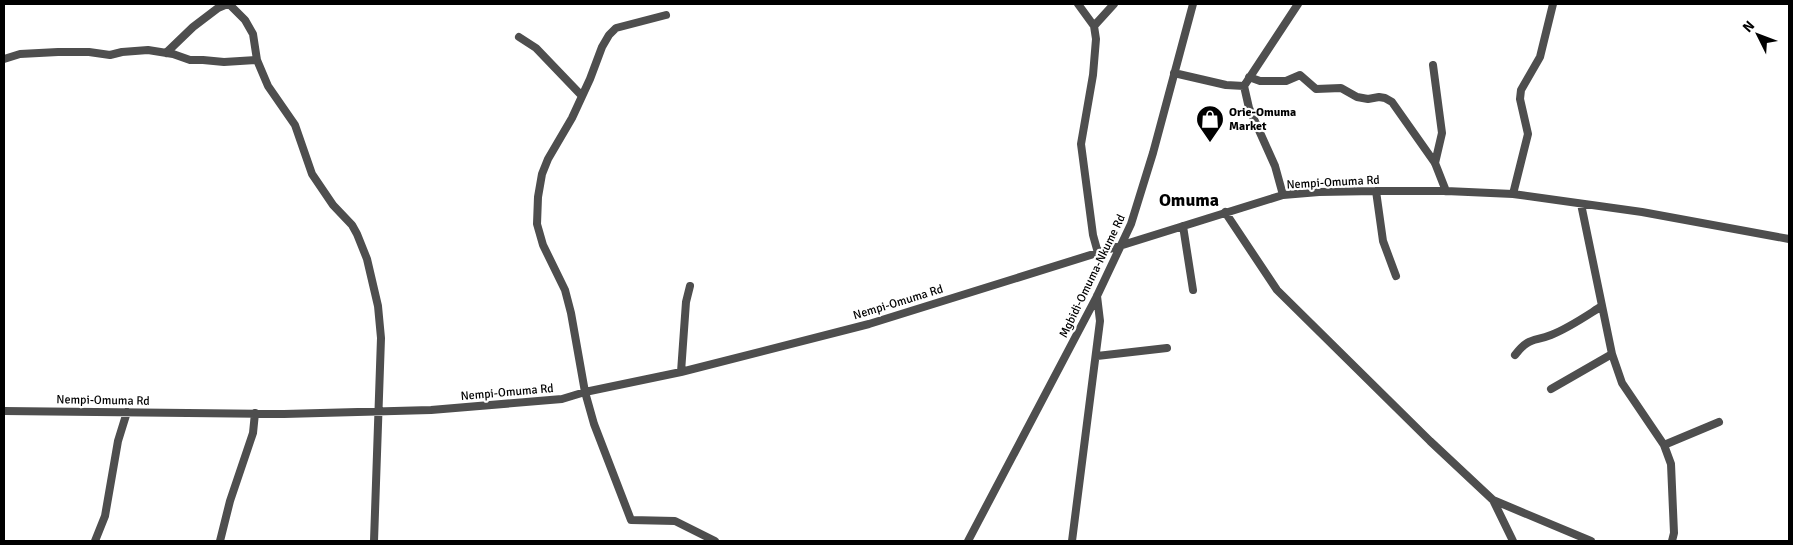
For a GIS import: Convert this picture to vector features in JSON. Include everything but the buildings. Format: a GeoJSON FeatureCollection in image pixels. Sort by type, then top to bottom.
{"type":"FeatureCollection","features":[{"type":"Feature","properties":{"kind":"street"},"geometry":{"type":"LineString","coordinates":[[1078,4],[1094,26],[1096,39],[1093,75],[1081,144],[1093,235],[1098,253]]}},
{"type":"Feature","properties":{"kind":"street"},"geometry":{"type":"LineString","coordinates":[[1094,26],[1114,4]]}},
{"type":"Feature","properties":{"kind":"street","name":"Mgbidi-Omuma-Nkume Rd"},"geometry":{"type":"LineString","coordinates":[[968,541],[1096,296],[1131,224],[1193,4]]}},
{"type":"Feature","properties":{"kind":"street"},"geometry":{"type":"LineString","coordinates":[[1283,195],[1275,166],[1249,108],[1244,86],[1298,4]]}},
{"type":"Feature","properties":{"kind":"street"},"geometry":{"type":"LineString","coordinates":[[1513,194],[1528,134],[1520,99],[1521,90],[1540,56],[1553,4]]}},
{"type":"Feature","properties":{"kind":"street"},"geometry":{"type":"LineString","coordinates":[[166,53],[193,27],[218,8],[230,5],[245,20],[253,34],[257,60],[268,86],[295,126],[312,174],[333,205],[354,228],[367,259],[378,306],[381,338],[374,541]]}},
{"type":"Feature","properties":{"kind":"street"},"geometry":{"type":"LineString","coordinates":[[666,15],[616,28],[609,35],[602,47],[572,118],[548,159],[542,174],[538,196],[537,224],[543,244],[565,290],[594,424],[631,520],[675,521],[715,541]]}},
{"type":"Feature","properties":{"kind":"street"},"geometry":{"type":"LineString","coordinates":[[519,37],[536,48],[582,96]]}},
{"type":"Feature","properties":{"kind":"street"},"geometry":{"type":"LineString","coordinates":[[4,59],[20,54],[89,52],[110,55],[148,50],[190,60],[224,62],[257,60]]}},
{"type":"Feature","properties":{"kind":"street"},"geometry":{"type":"LineString","coordinates":[[1433,65],[1442,133],[1435,163]]}},
{"type":"Feature","properties":{"kind":"street"},"geometry":{"type":"LineString","coordinates":[[1174,73],[1226,85],[1244,86]]}},
{"type":"Feature","properties":{"kind":"street"},"geometry":{"type":"LineString","coordinates":[[1249,77],[1260,81],[1286,80],[1300,75],[1316,89],[1341,88],[1357,97],[1368,99],[1379,97],[1392,102],[1435,163],[1446,191]]}},
{"type":"Feature","properties":{"kind":"street"},"geometry":{"type":"LineString","coordinates":[[1376,191],[1383,241],[1396,276]]}},
{"type":"Feature","properties":{"kind":"street","name":"Nempi-Omuma Rd"},"geometry":{"type":"LineString","coordinates":[[4,410],[255,414],[432,410],[562,399],[586,392],[681,372],[869,324],[1283,195],[1376,191],[1446,191],[1513,194],[1642,212],[1789,239]]}},
{"type":"Feature","properties":{"kind":"street"},"geometry":{"type":"LineString","coordinates":[[1581,204],[1612,354],[1622,384],[1664,445],[1671,464],[1674,533],[1672,541]]}},
{"type":"Feature","properties":{"kind":"street"},"geometry":{"type":"LineString","coordinates":[[1225,212],[1278,290],[1430,441],[1493,500],[1591,541]]}},
{"type":"Feature","properties":{"kind":"street"},"geometry":{"type":"LineString","coordinates":[[1183,226],[1193,290]]}},
{"type":"Feature","properties":{"kind":"street"},"geometry":{"type":"LineString","coordinates":[[681,372],[686,302],[690,286]]}},
{"type":"Feature","properties":{"kind":"street"},"geometry":{"type":"LineString","coordinates":[[1072,541],[1080,468],[1097,356],[1100,320],[1096,296]]}},
{"type":"Feature","properties":{"kind":"street"},"geometry":{"type":"LineString","coordinates":[[1515,355],[1530,340],[1550,336],[1602,306]]}},
{"type":"Feature","properties":{"kind":"street"},"geometry":{"type":"LineString","coordinates":[[1097,356],[1167,348]]}},
{"type":"Feature","properties":{"kind":"street"},"geometry":{"type":"LineString","coordinates":[[1551,388],[1612,354]]}},
{"type":"Feature","properties":{"kind":"street"},"geometry":{"type":"LineString","coordinates":[[95,541],[105,516],[118,441],[127,412]]}},
{"type":"Feature","properties":{"kind":"street"},"geometry":{"type":"LineString","coordinates":[[220,541],[230,501],[252,433],[255,414]]}},
{"type":"Feature","properties":{"kind":"street"},"geometry":{"type":"LineString","coordinates":[[1664,445],[1719,422]]}},
{"type":"Feature","properties":{"kind":"street"},"geometry":{"type":"LineString","coordinates":[[1493,500],[1513,541]]}},
{"type":"Feature","properties":{"kind":"place","name":"Orie-Omuma Market"},"geometry":{"type":"Point","coordinates":[1210,143]}},
{"type":"Feature","properties":{"kind":"district","name":"Omuma"},"geometry":{"type":"Point","coordinates":[1189,200]}}]}
